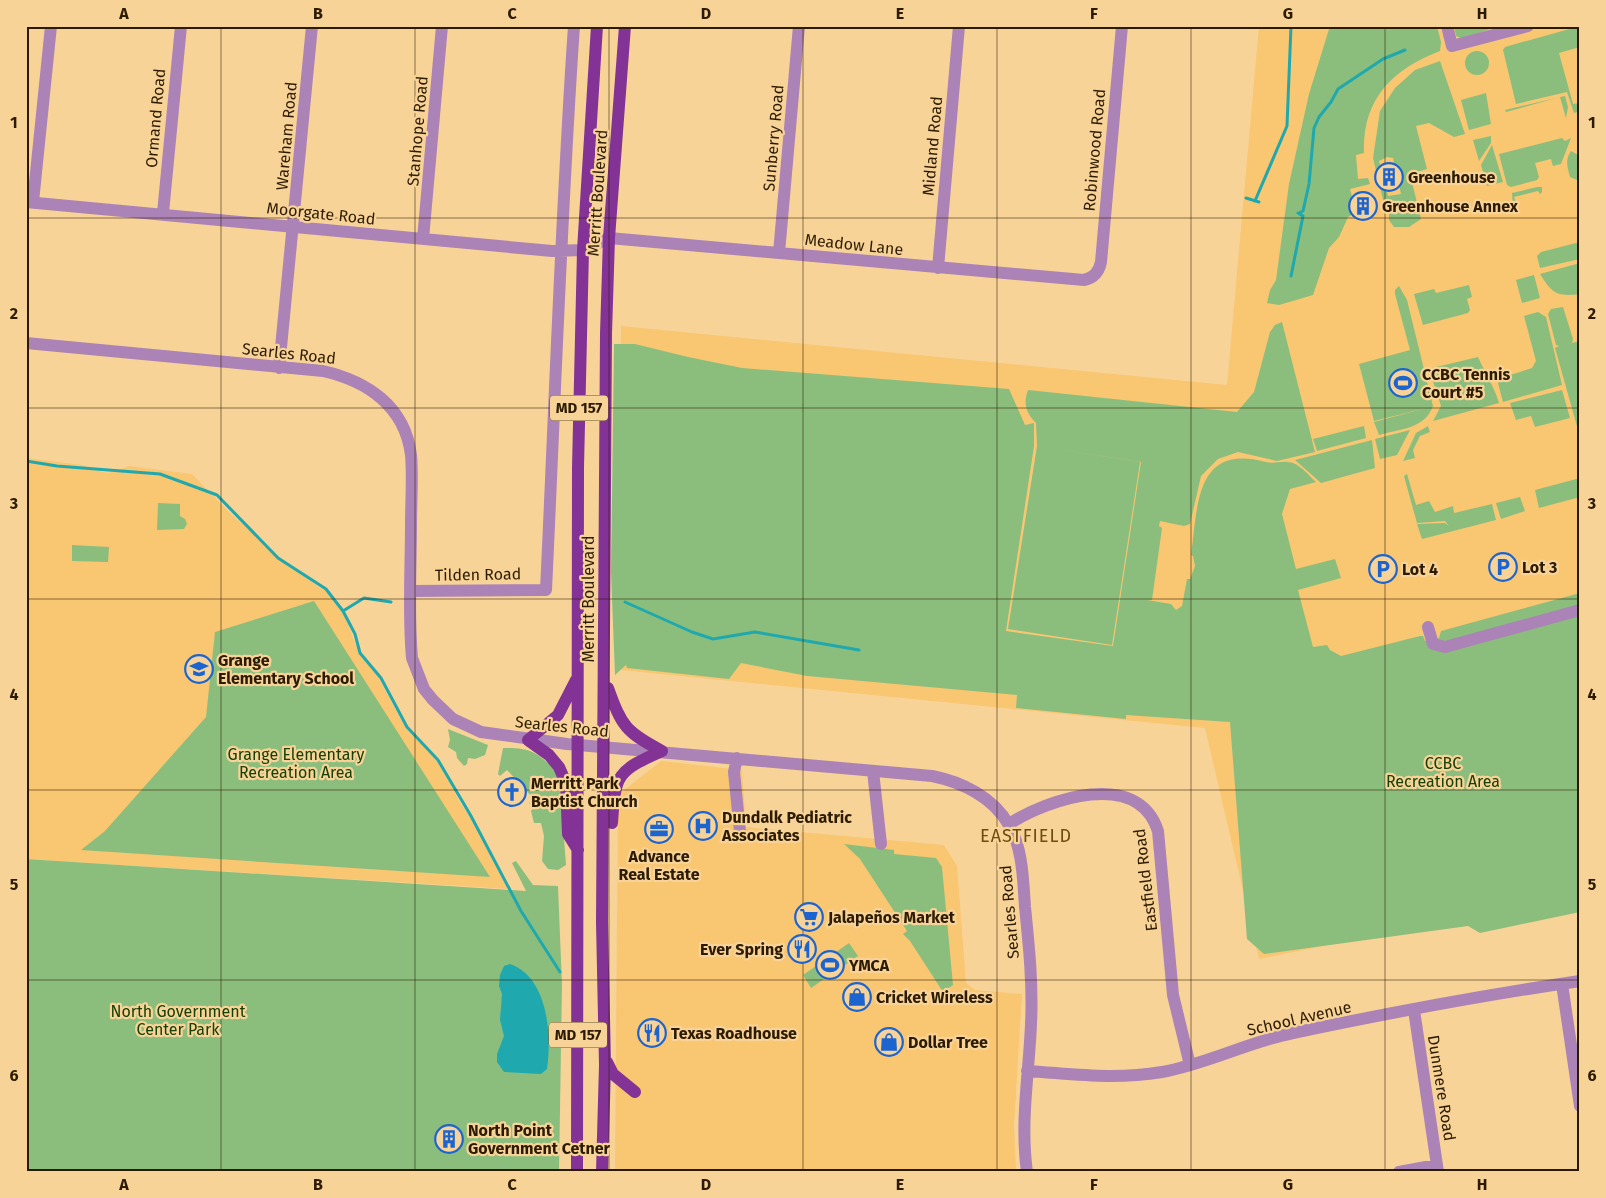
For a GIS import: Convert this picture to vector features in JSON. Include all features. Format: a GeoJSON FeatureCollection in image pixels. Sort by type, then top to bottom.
{"type":"FeatureCollection","features":[{"type":"Feature","properties":{"kind":"main road","name":"Merritt Boulevard"},"geometry":{"type":"LineString","coordinates":[[577,1172],[578,467],[583,250],[597,26]]}},
{"type":"Feature","properties":{"kind":"main road","name":"Merritt Boulevard"},"geometry":{"type":"LineString","coordinates":[[602,1172],[605,1058],[602,922],[605,747],[605,464],[610,238],[625,26]]}},
{"type":"Feature","properties":{"kind":"main road"},"geometry":{"type":"LineString","coordinates":[[578,676],[558,715],[528,740],[548,755],[559,767],[566,783],[568,834],[578,850]]}},
{"type":"Feature","properties":{"kind":"main road"},"geometry":{"type":"LineString","coordinates":[[604,678],[620,720],[632,734],[662,751]]}},
{"type":"Feature","properties":{"kind":"main road"},"geometry":{"type":"LineString","coordinates":[[602,922],[612,885],[615,785],[620,777],[634,764],[662,751]]}},
{"type":"Feature","properties":{"kind":"main road"},"geometry":{"type":"LineString","coordinates":[[605,1058],[612,1074],[635,1092]]}},
{"type":"Feature","properties":{"kind":"street"},"geometry":{"type":"LineString","coordinates":[[30,202],[51,26]]}},
{"type":"Feature","properties":{"kind":"street","name":"Ormand Road"},"geometry":{"type":"LineString","coordinates":[[163,214],[180,26]]}},
{"type":"Feature","properties":{"kind":"street","name":"Wareham Road"},"geometry":{"type":"LineString","coordinates":[[279,368],[312,26]]}},
{"type":"Feature","properties":{"kind":"street","name":"Stanhope Road"},"geometry":{"type":"LineString","coordinates":[[423,239],[442,26]]}},
{"type":"Feature","properties":{"kind":"street","name":"Merritt Boulevard"},"geometry":{"type":"LineString","coordinates":[[546,590],[553,463],[560,252],[574,26]]}},
{"type":"Feature","properties":{"kind":"street","name":"Sunberry Road"},"geometry":{"type":"LineString","coordinates":[[779,253],[799,26]]}},
{"type":"Feature","properties":{"kind":"street","name":"Midland Road"},"geometry":{"type":"LineString","coordinates":[[938,268],[959,26]]}},
{"type":"Feature","properties":{"kind":"street","name":"Robinwood Road"},"geometry":{"type":"LineString","coordinates":[[1094,276],[1101,262],[1122,26]]}},
{"type":"Feature","properties":{"kind":"street"},"geometry":{"type":"LineString","coordinates":[[1447,26],[1452,46],[1528,26]]}},
{"type":"Feature","properties":{"kind":"street","name":"Moorgate Road"},"geometry":{"type":"LineString","coordinates":[[30,202],[560,252],[583,250],[610,238]]}},
{"type":"Feature","properties":{"kind":"street","name":"Meadow Lane"},"geometry":{"type":"LineString","coordinates":[[610,238],[1076,280],[1089,279],[1094,276]]}},
{"type":"Feature","properties":{"kind":"street","name":"Searles Road"},"geometry":{"type":"LineString","coordinates":[[26,343],[323,371],[360,382],[388,405],[399,420],[411,453],[412,658],[424,689],[453,719],[468,727],[490,734],[528,740],[914,774],[956,782],[977,792],[1009,824],[1018,848],[1021,865],[1031,979],[1031,1026],[1023,1136],[1027,1172]]}},
{"type":"Feature","properties":{"kind":"street","name":"Tilden Road"},"geometry":{"type":"LineString","coordinates":[[411,591],[546,590]]}},
{"type":"Feature","properties":{"kind":"street"},"geometry":{"type":"LineString","coordinates":[[1428,627],[1433,644],[1445,647],[1580,610]]}},
{"type":"Feature","properties":{"kind":"street"},"geometry":{"type":"LineString","coordinates":[[737,758],[734,772],[740,832]]}},
{"type":"Feature","properties":{"kind":"street"},"geometry":{"type":"LineString","coordinates":[[874,771],[881,844]]}},
{"type":"Feature","properties":{"kind":"street","name":"Eastfield Road"},"geometry":{"type":"LineString","coordinates":[[1009,824],[1050,804],[1072,797],[1094,794],[1128,798],[1148,810],[1158,831],[1173,995],[1190,1065]]}},
{"type":"Feature","properties":{"kind":"street","name":"School Avenue"},"geometry":{"type":"LineString","coordinates":[[1027,1071],[1105,1077],[1162,1072],[1190,1065],[1271,1038],[1468,998],[1580,981]]}},
{"type":"Feature","properties":{"kind":"street"},"geometry":{"type":"LineString","coordinates":[[1562,984],[1580,1106]]}},
{"type":"Feature","properties":{"kind":"street","name":"Dunmere Road"},"geometry":{"type":"LineString","coordinates":[[1414,1010],[1438,1168]]}},
{"type":"Feature","properties":{"kind":"street"},"geometry":{"type":"LineString","coordinates":[[1399,1172],[1438,1168]]}},
{"type":"Feature","properties":{"kind":"shaded area"},"geometry":{"type":"Polygon","coordinates":[[[1259,26],[1580,26],[1580,894],[1259,959],[1205,728],[621,670],[622,594],[618,547],[621,326],[1227,385],[1259,26]]]}},
{"type":"Feature","properties":{"kind":"shaded area","name":"Grange Elementary School"},"geometry":{"type":"Polygon","coordinates":[[[26,458],[82,465],[106,473],[115,472],[129,466],[192,474],[233,516],[270,549],[317,586],[330,593],[342,608],[358,651],[377,675],[400,718],[442,767],[460,803],[477,826],[510,889],[26,859],[26,458]]]}},
{"type":"Feature","properties":{"kind":"shaded area"},"geometry":{"type":"Polygon","coordinates":[[[661,761],[742,770],[746,827],[944,845],[957,866],[966,983],[975,990],[1022,994],[1014,1125],[1016,1172],[615,1172],[618,795],[661,761]]]}},
{"type":"Feature","properties":{"kind":"green space"},"geometry":{"type":"Polygon","coordinates":[[[1330,26],[1437,26],[1441,42],[1440,51],[1423,58],[1394,77],[1375,102],[1368,117],[1364,153],[1356,155],[1358,179],[1368,178],[1370,184],[1350,189],[1356,212],[1348,217],[1339,237],[1329,248],[1313,295],[1279,305],[1267,303],[1270,290],[1276,280],[1289,184],[1309,94],[1330,26]]]}},
{"type":"Feature","properties":{"kind":"green space"},"geometry":{"type":"Polygon","coordinates":[[[1454,26],[1498,26],[1463,39],[1456,36],[1454,26]]]}},
{"type":"Feature","properties":{"kind":"green space"},"geometry":{"type":"Polygon","coordinates":[[[1580,26],[1580,47],[1559,53],[1573,104],[1580,103],[1580,111],[1574,113],[1567,92],[1516,104],[1503,50],[1505,47],[1580,26]]]}},
{"type":"Feature","properties":{"kind":"green space"},"geometry":{"type":"Polygon","coordinates":[[[1477,51],[1486,54],[1489,63],[1486,72],[1477,75],[1468,72],[1465,63],[1468,54],[1477,51]]]}},
{"type":"Feature","properties":{"kind":"green space"},"geometry":{"type":"Polygon","coordinates":[[[1440,61],[1465,134],[1454,137],[1429,123],[1416,126],[1427,169],[1410,174],[1421,219],[1409,227],[1394,227],[1389,220],[1389,214],[1392,213],[1391,206],[1385,208],[1373,158],[1380,111],[1395,88],[1415,70],[1440,61]],[[1387,157],[1379,161],[1388,196],[1401,194],[1393,158],[1387,157]]]}},
{"type":"Feature","properties":{"kind":"green space"},"geometry":{"type":"Polygon","coordinates":[[[1486,93],[1491,124],[1469,130],[1461,100],[1486,93]]]}},
{"type":"Feature","properties":{"kind":"green space"},"geometry":{"type":"Polygon","coordinates":[[[1565,96],[1568,107],[1566,118],[1560,97],[1565,96]]]}},
{"type":"Feature","properties":{"kind":"green space"},"geometry":{"type":"Polygon","coordinates":[[[1556,98],[1506,112],[1505,110],[1556,98]]]}},
{"type":"Feature","properties":{"kind":"green space"},"geometry":{"type":"Polygon","coordinates":[[[1491,136],[1491,143],[1479,161],[1473,140],[1491,136]]]}},
{"type":"Feature","properties":{"kind":"green space"},"geometry":{"type":"Polygon","coordinates":[[[1562,138],[1565,141],[1571,138],[1561,164],[1553,166],[1551,159],[1535,163],[1539,177],[1537,180],[1511,187],[1507,185],[1499,154],[1562,138]]]}},
{"type":"Feature","properties":{"kind":"green space"},"geometry":{"type":"Polygon","coordinates":[[[1492,145],[1503,182],[1487,186],[1481,165],[1492,145]]]}},
{"type":"Feature","properties":{"kind":"green space"},"geometry":{"type":"Polygon","coordinates":[[[1571,151],[1580,156],[1580,179],[1577,180],[1570,177],[1568,170],[1567,160],[1571,151]]]}},
{"type":"Feature","properties":{"kind":"green space"},"geometry":{"type":"Polygon","coordinates":[[[1542,187],[1540,194],[1538,191],[1514,197],[1517,205],[1513,207],[1512,193],[1542,187]]]}},
{"type":"Feature","properties":{"kind":"green space"},"geometry":{"type":"Polygon","coordinates":[[[1580,242],[1580,259],[1540,268],[1537,256],[1541,252],[1580,242]]]}},
{"type":"Feature","properties":{"kind":"green space"},"geometry":{"type":"Polygon","coordinates":[[[1580,263],[1580,294],[1565,295],[1555,292],[1548,286],[1540,274],[1580,263]]]}},
{"type":"Feature","properties":{"kind":"green space"},"geometry":{"type":"Polygon","coordinates":[[[1534,275],[1540,298],[1522,303],[1516,280],[1534,275]]]}},
{"type":"Feature","properties":{"kind":"green space"},"geometry":{"type":"Polygon","coordinates":[[[1469,285],[1472,297],[1467,299],[1470,310],[1468,313],[1423,325],[1414,294],[1434,289],[1436,293],[1469,285]]]}},
{"type":"Feature","properties":{"kind":"green space"},"geometry":{"type":"Polygon","coordinates":[[[1399,286],[1407,300],[1433,406],[1429,414],[1418,424],[1379,435],[1374,422],[1426,408],[1374,421],[1359,364],[1410,350],[1395,294],[1395,290],[1399,286]]]}},
{"type":"Feature","properties":{"kind":"green space"},"geometry":{"type":"Polygon","coordinates":[[[1563,307],[1573,339],[1572,343],[1580,341],[1580,437],[1555,348],[1559,346],[1556,345],[1548,314],[1551,309],[1563,307]]]}},
{"type":"Feature","properties":{"kind":"green space"},"geometry":{"type":"Polygon","coordinates":[[[1538,312],[1546,317],[1562,385],[1503,402],[1498,383],[1504,377],[1532,368],[1536,361],[1524,316],[1538,312]]]}},
{"type":"Feature","properties":{"kind":"green space","name":"CCBC Recreation Area"},"geometry":{"type":"Polygon","coordinates":[[[1282,322],[1315,452],[1277,461],[1238,452],[1218,459],[1201,476],[1190,524],[1184,526],[1160,521],[1159,526],[1162,528],[1152,600],[1147,600],[1171,604],[1176,610],[1182,606],[1187,579],[1190,579],[1195,566],[1193,556],[1191,555],[1199,499],[1204,483],[1213,470],[1225,461],[1243,458],[1269,463],[1292,463],[1300,467],[1316,482],[1290,489],[1282,514],[1296,569],[1335,559],[1341,578],[1298,590],[1313,647],[1327,645],[1330,650],[1341,656],[1420,636],[1423,636],[1425,641],[1439,638],[1441,631],[1580,593],[1580,912],[1480,933],[1468,926],[1264,954],[1247,939],[1230,722],[1126,715],[1126,719],[1016,708],[1017,695],[807,676],[741,663],[729,679],[627,668],[626,665],[615,675],[611,573],[614,344],[635,344],[742,368],[1009,389],[1025,425],[1034,423],[1034,446],[1006,631],[1113,646],[1141,462],[1037,446],[1036,423],[1030,416],[1026,404],[1028,390],[1237,412],[1254,392],[1270,332],[1275,325],[1282,322]]]}},
{"type":"Feature","properties":{"kind":"green space"},"geometry":{"type":"Polygon","coordinates":[[[1478,357],[1499,403],[1433,421],[1441,406],[1431,375],[1432,368],[1478,357]]]}},
{"type":"Feature","properties":{"kind":"green space"},"geometry":{"type":"Polygon","coordinates":[[[1562,390],[1570,418],[1535,427],[1531,416],[1516,420],[1510,403],[1562,390]]]}},
{"type":"Feature","properties":{"kind":"green space"},"geometry":{"type":"Polygon","coordinates":[[[1364,426],[1366,438],[1317,451],[1313,439],[1364,426]]]}},
{"type":"Feature","properties":{"kind":"green space"},"geometry":{"type":"Polygon","coordinates":[[[1428,426],[1430,432],[1420,436],[1413,450],[1415,458],[1403,461],[1416,433],[1428,426]]]}},
{"type":"Feature","properties":{"kind":"green space"},"geometry":{"type":"Polygon","coordinates":[[[1410,430],[1397,455],[1380,459],[1375,439],[1410,430]]]}},
{"type":"Feature","properties":{"kind":"green space"},"geometry":{"type":"Polygon","coordinates":[[[1372,440],[1375,468],[1321,483],[1295,460],[1372,440]]]}},
{"type":"Feature","properties":{"kind":"green space"},"geometry":{"type":"Polygon","coordinates":[[[1037,446],[1140,462],[1112,645],[1008,629],[1037,446]]]}},
{"type":"Feature","properties":{"kind":"green space"},"geometry":{"type":"Polygon","coordinates":[[[1407,474],[1416,505],[1429,501],[1435,512],[1453,506],[1454,513],[1492,504],[1496,520],[1422,539],[1417,524],[1445,523],[1449,526],[1445,521],[1417,523],[1404,476],[1407,474]]]}},
{"type":"Feature","properties":{"kind":"green space"},"geometry":{"type":"Polygon","coordinates":[[[1580,478],[1580,497],[1539,508],[1535,490],[1580,478]]]}},
{"type":"Feature","properties":{"kind":"green space"},"geometry":{"type":"Polygon","coordinates":[[[1520,497],[1525,511],[1501,519],[1496,503],[1520,497]]]}},
{"type":"Feature","properties":{"kind":"green space"},"geometry":{"type":"Polygon","coordinates":[[[158,503],[180,504],[180,516],[185,519],[187,524],[184,529],[157,530],[158,503]]]}},
{"type":"Feature","properties":{"kind":"green space"},"geometry":{"type":"Polygon","coordinates":[[[72,545],[109,547],[108,562],[72,561],[72,545]]]}},
{"type":"Feature","properties":{"kind":"green space","name":"Grange Elementary Recreation Area"},"geometry":{"type":"Polygon","coordinates":[[[314,601],[490,877],[81,850],[105,831],[206,717],[215,632],[314,601]]]}},
{"type":"Feature","properties":{"kind":"green space"},"geometry":{"type":"Polygon","coordinates":[[[448,729],[488,745],[485,755],[475,759],[468,758],[467,764],[464,766],[457,758],[456,752],[448,747],[450,740],[448,729]]]}},
{"type":"Feature","properties":{"kind":"green space"},"geometry":{"type":"Polygon","coordinates":[[[503,748],[522,749],[535,753],[559,774],[566,865],[558,870],[548,869],[542,861],[544,836],[541,823],[534,823],[531,811],[533,808],[529,803],[534,799],[507,770],[500,776],[498,774],[503,748]]]}},
{"type":"Feature","properties":{"kind":"green space"},"geometry":{"type":"Polygon","coordinates":[[[844,844],[894,850],[894,854],[936,858],[942,867],[953,985],[943,992],[910,941],[903,934],[907,931],[860,859],[844,844]]]}},
{"type":"Feature","properties":{"kind":"green space","name":"North Government Center Park"},"geometry":{"type":"Polygon","coordinates":[[[26,859],[526,891],[512,863],[516,861],[533,885],[558,886],[562,985],[559,1172],[26,1172],[26,859]]]}},
{"type":"Feature","properties":{"kind":"green space","name":"YMCA"},"geometry":{"type":"Polygon","coordinates":[[[849,943],[858,956],[811,988],[803,975],[849,943]]]}},
{"type":"Feature","properties":{"kind":"water"},"geometry":{"type":"Polygon","coordinates":[[[510,964],[523,971],[533,981],[545,1009],[549,1040],[547,1069],[541,1074],[504,1072],[497,1062],[497,1054],[504,1036],[500,1020],[502,994],[499,986],[500,975],[504,966],[510,964]]]}},
{"type":"Feature","properties":{"kind":"waterway"},"geometry":{"type":"LineString","coordinates":[[1255,201],[1287,126],[1291,26]]}},
{"type":"Feature","properties":{"kind":"waterway"},"geometry":{"type":"LineString","coordinates":[[1299,213],[1303,211],[1309,184],[1314,128],[1319,117],[1331,102],[1338,89],[1383,59],[1405,50]]}},
{"type":"Feature","properties":{"kind":"waterway"},"geometry":{"type":"LineString","coordinates":[[1246,198],[1259,202]]}},
{"type":"Feature","properties":{"kind":"waterway"},"geometry":{"type":"LineString","coordinates":[[1291,276],[1303,216],[1298,213]]}},
{"type":"Feature","properties":{"kind":"waterway"},"geometry":{"type":"LineString","coordinates":[[26,461],[57,466],[160,474],[217,495],[278,558],[326,589],[343,611],[355,634],[360,653],[381,678],[407,727],[438,760],[471,816],[521,911],[560,972]]}},
{"type":"Feature","properties":{"kind":"waterway"},"geometry":{"type":"LineString","coordinates":[[343,611],[364,598],[391,602]]}},
{"type":"Feature","properties":{"kind":"waterway"},"geometry":{"type":"LineString","coordinates":[[625,602],[692,632],[713,639],[755,632],[859,650]]}},
{"type":"Feature","properties":{"kind":"place","name":"Greenhouse"},"geometry":{"type":"Point","coordinates":[1389,177]}},
{"type":"Feature","properties":{"kind":"place","name":"Greenhouse Annex"},"geometry":{"type":"Point","coordinates":[1363,206]}},
{"type":"Feature","properties":{"kind":"place","name":"CCBC Tennis Court #5"},"geometry":{"type":"Point","coordinates":[1403,383]}},
{"type":"Feature","properties":{"kind":"place","name":"Lot 3"},"geometry":{"type":"Point","coordinates":[1503,567]}},
{"type":"Feature","properties":{"kind":"place","name":"Lot 4"},"geometry":{"type":"Point","coordinates":[1383,569]}},
{"type":"Feature","properties":{"kind":"place","name":"Grange Elementary School"},"geometry":{"type":"Point","coordinates":[199,669]}},
{"type":"Feature","properties":{"kind":"place","name":"Merritt Park Baptist Church"},"geometry":{"type":"Point","coordinates":[512,792]}},
{"type":"Feature","properties":{"kind":"place","name":"Dundalk Pediatric Associates"},"geometry":{"type":"Point","coordinates":[703,826]}},
{"type":"Feature","properties":{"kind":"place","name":"Advance Real Estate"},"geometry":{"type":"Point","coordinates":[659,829]}},
{"type":"Feature","properties":{"kind":"place","name":"Jalapeños Market"},"geometry":{"type":"Point","coordinates":[809,917]}},
{"type":"Feature","properties":{"kind":"place","name":"Ever Spring"},"geometry":{"type":"Point","coordinates":[802,949]}},
{"type":"Feature","properties":{"kind":"place","name":"YMCA"},"geometry":{"type":"Point","coordinates":[830,965]}},
{"type":"Feature","properties":{"kind":"place","name":"Cricket Wireless"},"geometry":{"type":"Point","coordinates":[857,997]}},
{"type":"Feature","properties":{"kind":"place","name":"Texas Roadhouse"},"geometry":{"type":"Point","coordinates":[652,1033]}},
{"type":"Feature","properties":{"kind":"place","name":"Dollar Tree"},"geometry":{"type":"Point","coordinates":[889,1042]}},
{"type":"Feature","properties":{"kind":"place","name":"North Point Government Cetner"},"geometry":{"type":"Point","coordinates":[449,1139]}},
{"type":"Feature","properties":{"kind":"district","name":"EASTFIELD"},"geometry":{"type":"Point","coordinates":[1026,836]}}]}
